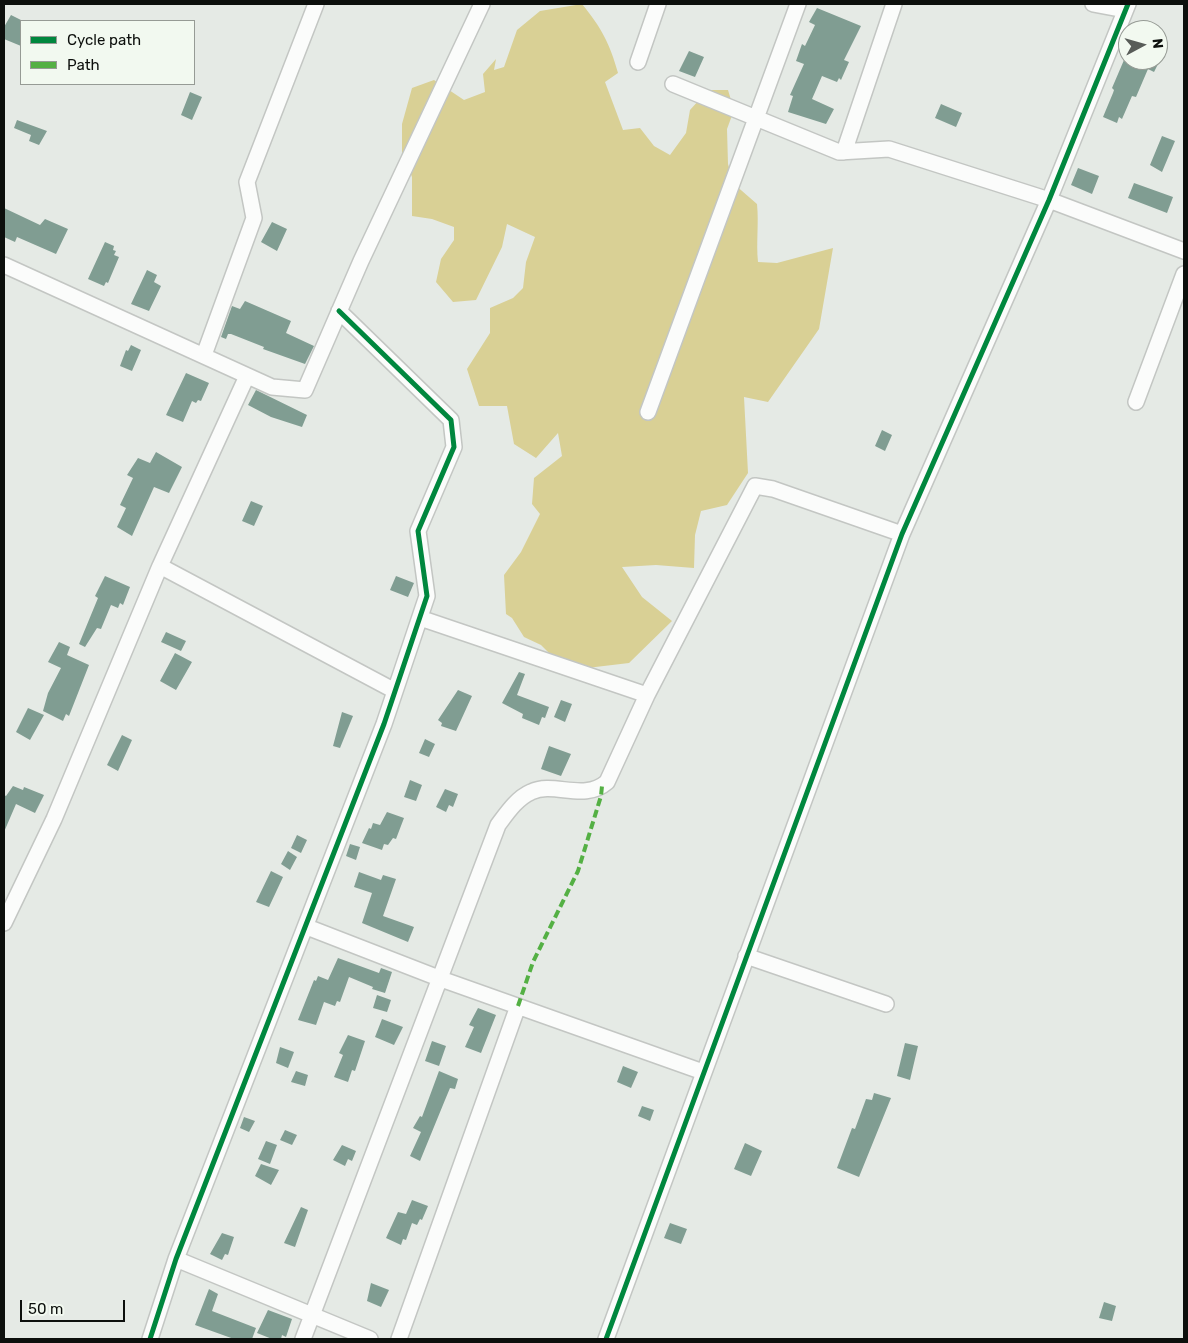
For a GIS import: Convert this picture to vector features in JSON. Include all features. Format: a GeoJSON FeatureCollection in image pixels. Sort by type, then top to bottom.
{"type":"FeatureCollection","features":[{"type":"Feature","properties":{"kind":"street"},"geometry":{"type":"LineString","coordinates":[[204,355],[254,218],[248,182],[316,4]]}},
{"type":"Feature","properties":{"kind":"street"},"geometry":{"type":"LineString","coordinates":[[4,265],[272,387],[305,390],[361,261],[482,4]]}},
{"type":"Feature","properties":{"kind":"street"},"geometry":{"type":"LineString","coordinates":[[638,62],[658,4]]}},
{"type":"Feature","properties":{"kind":"street"},"geometry":{"type":"LineString","coordinates":[[648,412],[758,118],[798,4]]}},
{"type":"Feature","properties":{"kind":"street"},"geometry":{"type":"LineString","coordinates":[[844,152],[894,4]]}},
{"type":"Feature","properties":{"kind":"street"},"geometry":{"type":"LineString","coordinates":[[606,1339],[902,534],[1049,200],[1127,7],[1093,4]]}},
{"type":"Feature","properties":{"kind":"street"},"geometry":{"type":"LineString","coordinates":[[673,84],[840,152],[889,149],[1049,200],[1184,251]]}},
{"type":"Feature","properties":{"kind":"street"},"geometry":{"type":"LineString","coordinates":[[1136,402],[1184,274]]}},
{"type":"Feature","properties":{"kind":"street"},"geometry":{"type":"LineString","coordinates":[[150,1339],[176,1259],[307,927],[395,690],[427,596],[418,530],[454,447],[451,420],[339,311]]}},
{"type":"Feature","properties":{"kind":"street"},"geometry":{"type":"LineString","coordinates":[[4,923],[54,819],[160,566],[247,376]]}},
{"type":"Feature","properties":{"kind":"street"},"geometry":{"type":"LineString","coordinates":[[303,1339],[498,825],[514,805],[532,791],[588,791],[607,782],[647,695],[755,486],[773,490],[902,534]]}},
{"type":"Feature","properties":{"kind":"street"},"geometry":{"type":"LineString","coordinates":[[160,566],[395,690]]}},
{"type":"Feature","properties":{"kind":"street"},"geometry":{"type":"LineString","coordinates":[[420,618],[647,695]]}},
{"type":"Feature","properties":{"kind":"street"},"geometry":{"type":"LineString","coordinates":[[307,927],[441,978],[703,1072]]}},
{"type":"Feature","properties":{"kind":"street"},"geometry":{"type":"LineString","coordinates":[[746,956],[886,1004]]}},
{"type":"Feature","properties":{"kind":"street"},"geometry":{"type":"LineString","coordinates":[[399,1339],[518,1006]]}},
{"type":"Feature","properties":{"kind":"street"},"geometry":{"type":"LineString","coordinates":[[176,1259],[370,1339]]}},
{"type":"Feature","properties":{"kind":"shaded area"},"geometry":{"type":"Polygon","coordinates":[[[582,4],[595,20],[604,36],[615,63],[618,73],[605,82],[623,130],[640,128],[654,146],[670,155],[686,133],[690,110],[708,90],[728,90],[734,110],[727,129],[728,164],[734,184],[757,204],[758,262],[777,263],[833,248],[819,329],[768,402],[744,397],[748,473],[727,505],[701,511],[695,535],[694,568],[656,565],[622,567],[642,597],[672,621],[629,663],[587,668],[558,662],[541,645],[524,637],[512,618],[506,614],[504,575],[521,552],[540,514],[532,504],[534,478],[562,456],[558,433],[536,458],[514,444],[507,406],[479,406],[467,369],[490,333],[490,308],[513,298],[523,288],[526,262],[535,237],[507,224],[502,247],[476,300],[453,302],[436,282],[441,259],[454,240],[454,227],[432,219],[412,216],[412,177],[402,152],[402,124],[412,88],[434,80],[464,100],[485,92],[483,74],[496,59],[494,70],[504,67],[517,30],[540,11],[582,4]]]}},
{"type":"Feature","properties":{"kind":"building"},"geometry":{"type":"Polygon","coordinates":[[[817,8],[861,26],[844,60],[849,62],[841,80],[839,78],[837,82],[822,76],[812,99],[834,109],[826,124],[788,112],[793,96],[790,95],[804,64],[796,61],[802,44],[805,46],[815,25],[809,22],[817,8]]]}},
{"type":"Feature","properties":{"kind":"building"},"geometry":{"type":"Polygon","coordinates":[[[11,15],[21,20],[20,46],[4,39],[4,27],[11,15]]]}},
{"type":"Feature","properties":{"kind":"building"},"geometry":{"type":"Polygon","coordinates":[[[689,51],[704,57],[695,77],[679,71],[689,51]]]}},
{"type":"Feature","properties":{"kind":"building"},"geometry":{"type":"Polygon","coordinates":[[[1120,70],[1148,70],[1136,97],[1132,96],[1122,119],[1119,117],[1117,123],[1103,117],[1114,90],[1112,88],[1120,70]]]}},
{"type":"Feature","properties":{"kind":"building"},"geometry":{"type":"Polygon","coordinates":[[[190,92],[202,97],[192,120],[181,115],[190,92]]]}},
{"type":"Feature","properties":{"kind":"building"},"geometry":{"type":"Polygon","coordinates":[[[941,104],[962,113],[956,127],[935,118],[941,104]]]}},
{"type":"Feature","properties":{"kind":"building"},"geometry":{"type":"Polygon","coordinates":[[[17,120],[47,131],[39,145],[29,141],[31,135],[14,128],[17,120]]]}},
{"type":"Feature","properties":{"kind":"building"},"geometry":{"type":"Polygon","coordinates":[[[1162,136],[1175,141],[1162,172],[1150,165],[1162,136]]]}},
{"type":"Feature","properties":{"kind":"building"},"geometry":{"type":"Polygon","coordinates":[[[1078,168],[1099,176],[1092,194],[1071,185],[1078,168]]]}},
{"type":"Feature","properties":{"kind":"building"},"geometry":{"type":"Polygon","coordinates":[[[1134,183],[1173,197],[1167,213],[1128,198],[1134,183]]]}},
{"type":"Feature","properties":{"kind":"building"},"geometry":{"type":"Polygon","coordinates":[[[4,208],[40,225],[45,219],[68,229],[56,254],[17,237],[15,242],[4,237],[4,208]]]}},
{"type":"Feature","properties":{"kind":"building"},"geometry":{"type":"Polygon","coordinates":[[[272,222],[287,229],[277,251],[261,242],[272,222]]]}},
{"type":"Feature","properties":{"kind":"building"},"geometry":{"type":"Polygon","coordinates":[[[105,242],[114,246],[113,250],[116,251],[114,255],[119,257],[108,283],[106,282],[104,286],[88,279],[105,242]]]}},
{"type":"Feature","properties":{"kind":"building"},"geometry":{"type":"Polygon","coordinates":[[[147,270],[157,275],[154,282],[161,286],[149,311],[131,304],[147,270]]]}},
{"type":"Feature","properties":{"kind":"building"},"geometry":{"type":"Polygon","coordinates":[[[245,301],[291,321],[286,333],[314,346],[305,364],[263,349],[264,347],[231,334],[228,334],[226,339],[221,337],[232,306],[240,309],[245,301]]]}},
{"type":"Feature","properties":{"kind":"building"},"geometry":{"type":"Polygon","coordinates":[[[131,345],[141,350],[132,371],[120,366],[126,350],[128,351],[131,345]]]}},
{"type":"Feature","properties":{"kind":"building"},"geometry":{"type":"Polygon","coordinates":[[[186,373],[209,383],[201,401],[198,400],[196,403],[192,401],[183,422],[166,415],[186,373]]]}},
{"type":"Feature","properties":{"kind":"building"},"geometry":{"type":"Polygon","coordinates":[[[256,390],[307,415],[302,427],[271,417],[248,405],[256,390]]]}},
{"type":"Feature","properties":{"kind":"building"},"geometry":{"type":"Polygon","coordinates":[[[882,430],[892,435],[885,451],[875,446],[882,430]]]}},
{"type":"Feature","properties":{"kind":"building"},"geometry":{"type":"Polygon","coordinates":[[[156,452],[182,467],[169,493],[154,487],[132,536],[117,527],[126,508],[120,505],[133,478],[127,475],[138,458],[150,463],[156,452]]]}},
{"type":"Feature","properties":{"kind":"building"},"geometry":{"type":"Polygon","coordinates":[[[251,501],[263,506],[254,526],[242,521],[251,501]]]}},
{"type":"Feature","properties":{"kind":"building"},"geometry":{"type":"Polygon","coordinates":[[[105,576],[130,587],[123,605],[120,603],[118,608],[111,605],[101,629],[97,628],[85,647],[79,644],[98,598],[95,596],[105,576]]]}},
{"type":"Feature","properties":{"kind":"building"},"geometry":{"type":"Polygon","coordinates":[[[396,576],[414,583],[408,597],[390,590],[396,576]]]}},
{"type":"Feature","properties":{"kind":"building"},"geometry":{"type":"Polygon","coordinates":[[[166,632],[186,641],[181,651],[161,642],[166,632]]]}},
{"type":"Feature","properties":{"kind":"building"},"geometry":{"type":"Polygon","coordinates":[[[59,642],[70,647],[67,655],[89,665],[69,716],[66,714],[63,721],[43,711],[48,693],[61,668],[48,662],[59,642]]]}},
{"type":"Feature","properties":{"kind":"building"},"geometry":{"type":"Polygon","coordinates":[[[175,653],[192,662],[176,690],[160,681],[175,653]]]}},
{"type":"Feature","properties":{"kind":"building"},"geometry":{"type":"Polygon","coordinates":[[[519,672],[525,674],[517,695],[549,707],[545,718],[542,717],[539,725],[522,718],[523,714],[502,703],[519,672]]]}},
{"type":"Feature","properties":{"kind":"building"},"geometry":{"type":"Polygon","coordinates":[[[458,690],[472,696],[456,731],[441,726],[442,723],[438,720],[458,690]]]}},
{"type":"Feature","properties":{"kind":"building"},"geometry":{"type":"Polygon","coordinates":[[[561,700],[572,704],[565,722],[554,717],[561,700]]]}},
{"type":"Feature","properties":{"kind":"building"},"geometry":{"type":"Polygon","coordinates":[[[28,708],[44,715],[30,740],[16,732],[28,708]]]}},
{"type":"Feature","properties":{"kind":"building"},"geometry":{"type":"Polygon","coordinates":[[[342,712],[353,716],[340,748],[333,746],[342,712]]]}},
{"type":"Feature","properties":{"kind":"building"},"geometry":{"type":"Polygon","coordinates":[[[122,735],[132,740],[118,771],[107,765],[122,735]]]}},
{"type":"Feature","properties":{"kind":"building"},"geometry":{"type":"Polygon","coordinates":[[[425,739],[435,744],[429,757],[419,753],[425,739]]]}},
{"type":"Feature","properties":{"kind":"building"},"geometry":{"type":"Polygon","coordinates":[[[549,746],[571,754],[561,776],[541,769],[549,746]]]}},
{"type":"Feature","properties":{"kind":"building"},"geometry":{"type":"Polygon","coordinates":[[[410,780],[422,785],[416,801],[404,797],[410,780]]]}},
{"type":"Feature","properties":{"kind":"building"},"geometry":{"type":"Polygon","coordinates":[[[13,786],[23,790],[24,787],[44,795],[35,813],[16,804],[4,832],[4,795],[6,796],[13,786]]]}},
{"type":"Feature","properties":{"kind":"building"},"geometry":{"type":"Polygon","coordinates":[[[445,789],[458,794],[453,807],[449,805],[446,812],[436,807],[445,789]]]}},
{"type":"Feature","properties":{"kind":"building"},"geometry":{"type":"Polygon","coordinates":[[[387,812],[404,818],[396,839],[393,838],[388,845],[384,844],[382,850],[362,843],[373,823],[380,825],[387,812]]]}},
{"type":"Feature","properties":{"kind":"building"},"geometry":{"type":"Polygon","coordinates":[[[297,835],[307,840],[301,853],[291,848],[297,835]]]}},
{"type":"Feature","properties":{"kind":"building"},"geometry":{"type":"Polygon","coordinates":[[[350,844],[360,847],[356,860],[346,856],[350,844]]]}},
{"type":"Feature","properties":{"kind":"building"},"geometry":{"type":"Polygon","coordinates":[[[288,851],[297,857],[290,870],[281,864],[288,851]]]}},
{"type":"Feature","properties":{"kind":"building"},"geometry":{"type":"Polygon","coordinates":[[[271,871],[283,877],[269,907],[256,902],[271,871]]]}},
{"type":"Feature","properties":{"kind":"building"},"geometry":{"type":"Polygon","coordinates":[[[359,872],[381,880],[383,875],[396,879],[383,916],[414,927],[408,942],[362,923],[372,893],[354,887],[359,872]]]}},
{"type":"Feature","properties":{"kind":"building"},"geometry":{"type":"Polygon","coordinates":[[[338,958],[379,973],[381,968],[392,972],[385,993],[372,989],[373,987],[349,977],[340,1002],[337,1001],[335,1006],[324,1002],[316,1025],[298,1020],[314,980],[316,981],[318,976],[328,980],[338,958]]]}},
{"type":"Feature","properties":{"kind":"building"},"geometry":{"type":"Polygon","coordinates":[[[377,995],[391,1000],[387,1012],[373,1008],[377,995]]]}},
{"type":"Feature","properties":{"kind":"building"},"geometry":{"type":"Polygon","coordinates":[[[478,1008],[496,1015],[481,1053],[465,1047],[474,1027],[469,1025],[478,1008]]]}},
{"type":"Feature","properties":{"kind":"building"},"geometry":{"type":"Polygon","coordinates":[[[382,1019],[403,1027],[394,1045],[375,1037],[382,1019]]]}},
{"type":"Feature","properties":{"kind":"building"},"geometry":{"type":"Polygon","coordinates":[[[348,1035],[365,1041],[355,1071],[352,1070],[348,1082],[334,1077],[343,1055],[339,1053],[348,1035]]]}},
{"type":"Feature","properties":{"kind":"building"},"geometry":{"type":"Polygon","coordinates":[[[432,1041],[446,1046],[439,1066],[425,1061],[432,1041]]]}},
{"type":"Feature","properties":{"kind":"building"},"geometry":{"type":"Polygon","coordinates":[[[905,1043],[918,1046],[910,1080],[897,1076],[905,1043]]]}},
{"type":"Feature","properties":{"kind":"building"},"geometry":{"type":"Polygon","coordinates":[[[280,1047],[294,1052],[288,1068],[276,1063],[280,1047]]]}},
{"type":"Feature","properties":{"kind":"building"},"geometry":{"type":"Polygon","coordinates":[[[623,1066],[638,1072],[631,1088],[617,1082],[623,1066]]]}},
{"type":"Feature","properties":{"kind":"building"},"geometry":{"type":"Polygon","coordinates":[[[296,1071],[308,1075],[305,1086],[291,1082],[296,1071]]]}},
{"type":"Feature","properties":{"kind":"building"},"geometry":{"type":"Polygon","coordinates":[[[439,1071],[458,1079],[455,1089],[450,1088],[420,1161],[410,1156],[421,1132],[413,1128],[420,1116],[422,1117],[439,1071]]]}},
{"type":"Feature","properties":{"kind":"building"},"geometry":{"type":"Polygon","coordinates":[[[874,1093],[891,1098],[859,1177],[837,1168],[852,1128],[855,1129],[866,1099],[872,1100],[874,1093]]]}},
{"type":"Feature","properties":{"kind":"building"},"geometry":{"type":"Polygon","coordinates":[[[642,1106],[654,1110],[650,1121],[638,1116],[642,1106]]]}},
{"type":"Feature","properties":{"kind":"building"},"geometry":{"type":"Polygon","coordinates":[[[244,1117],[255,1121],[249,1132],[240,1128],[244,1117]]]}},
{"type":"Feature","properties":{"kind":"building"},"geometry":{"type":"Polygon","coordinates":[[[285,1130],[297,1135],[292,1145],[280,1140],[285,1130]]]}},
{"type":"Feature","properties":{"kind":"building"},"geometry":{"type":"Polygon","coordinates":[[[266,1141],[277,1145],[270,1164],[258,1159],[266,1141]]]}},
{"type":"Feature","properties":{"kind":"building"},"geometry":{"type":"Polygon","coordinates":[[[745,1143],[762,1151],[751,1176],[734,1169],[745,1143]]]}},
{"type":"Feature","properties":{"kind":"building"},"geometry":{"type":"Polygon","coordinates":[[[342,1145],[356,1151],[352,1161],[348,1159],[345,1166],[333,1160],[342,1145]]]}},
{"type":"Feature","properties":{"kind":"building"},"geometry":{"type":"Polygon","coordinates":[[[261,1164],[279,1170],[271,1185],[255,1176],[261,1164]]]}},
{"type":"Feature","properties":{"kind":"building"},"geometry":{"type":"Polygon","coordinates":[[[412,1200],[428,1206],[422,1220],[420,1219],[417,1225],[412,1223],[406,1240],[403,1239],[401,1245],[386,1238],[398,1212],[406,1214],[412,1200]]]}},
{"type":"Feature","properties":{"kind":"building"},"geometry":{"type":"Polygon","coordinates":[[[301,1207],[308,1210],[295,1247],[284,1243],[301,1207]]]}},
{"type":"Feature","properties":{"kind":"building"},"geometry":{"type":"Polygon","coordinates":[[[670,1223],[687,1229],[681,1244],[664,1238],[670,1223]]]}},
{"type":"Feature","properties":{"kind":"building"},"geometry":{"type":"Polygon","coordinates":[[[222,1233],[234,1237],[228,1255],[225,1254],[222,1260],[210,1254],[222,1233]]]}},
{"type":"Feature","properties":{"kind":"building"},"geometry":{"type":"Polygon","coordinates":[[[371,1283],[389,1290],[381,1307],[367,1301],[371,1283]]]}},
{"type":"Feature","properties":{"kind":"building"},"geometry":{"type":"Polygon","coordinates":[[[209,1289],[218,1294],[212,1311],[256,1328],[252,1339],[234,1339],[195,1325],[209,1289]]]}},
{"type":"Feature","properties":{"kind":"building"},"geometry":{"type":"Polygon","coordinates":[[[1104,1302],[1116,1306],[1112,1321],[1099,1318],[1104,1302]]]}},
{"type":"Feature","properties":{"kind":"building"},"geometry":{"type":"Polygon","coordinates":[[[268,1310],[292,1319],[286,1337],[282,1335],[281,1339],[272,1339],[257,1333],[268,1310]]]}},
{"type":"Feature","properties":{"kind":"marked path"},"geometry":{"type":"LineString","coordinates":[[518,1006],[533,962],[578,871],[601,796],[602,786]]}},
{"type":"Feature","properties":{"kind":"cycle path"},"geometry":{"type":"LineString","coordinates":[[606,1339],[902,534],[1049,200],[1128,4]]}},
{"type":"Feature","properties":{"kind":"cycle path"},"geometry":{"type":"LineString","coordinates":[[150,1339],[176,1259],[384,724],[427,596],[418,531],[454,447],[451,420],[339,311]]}}]}
